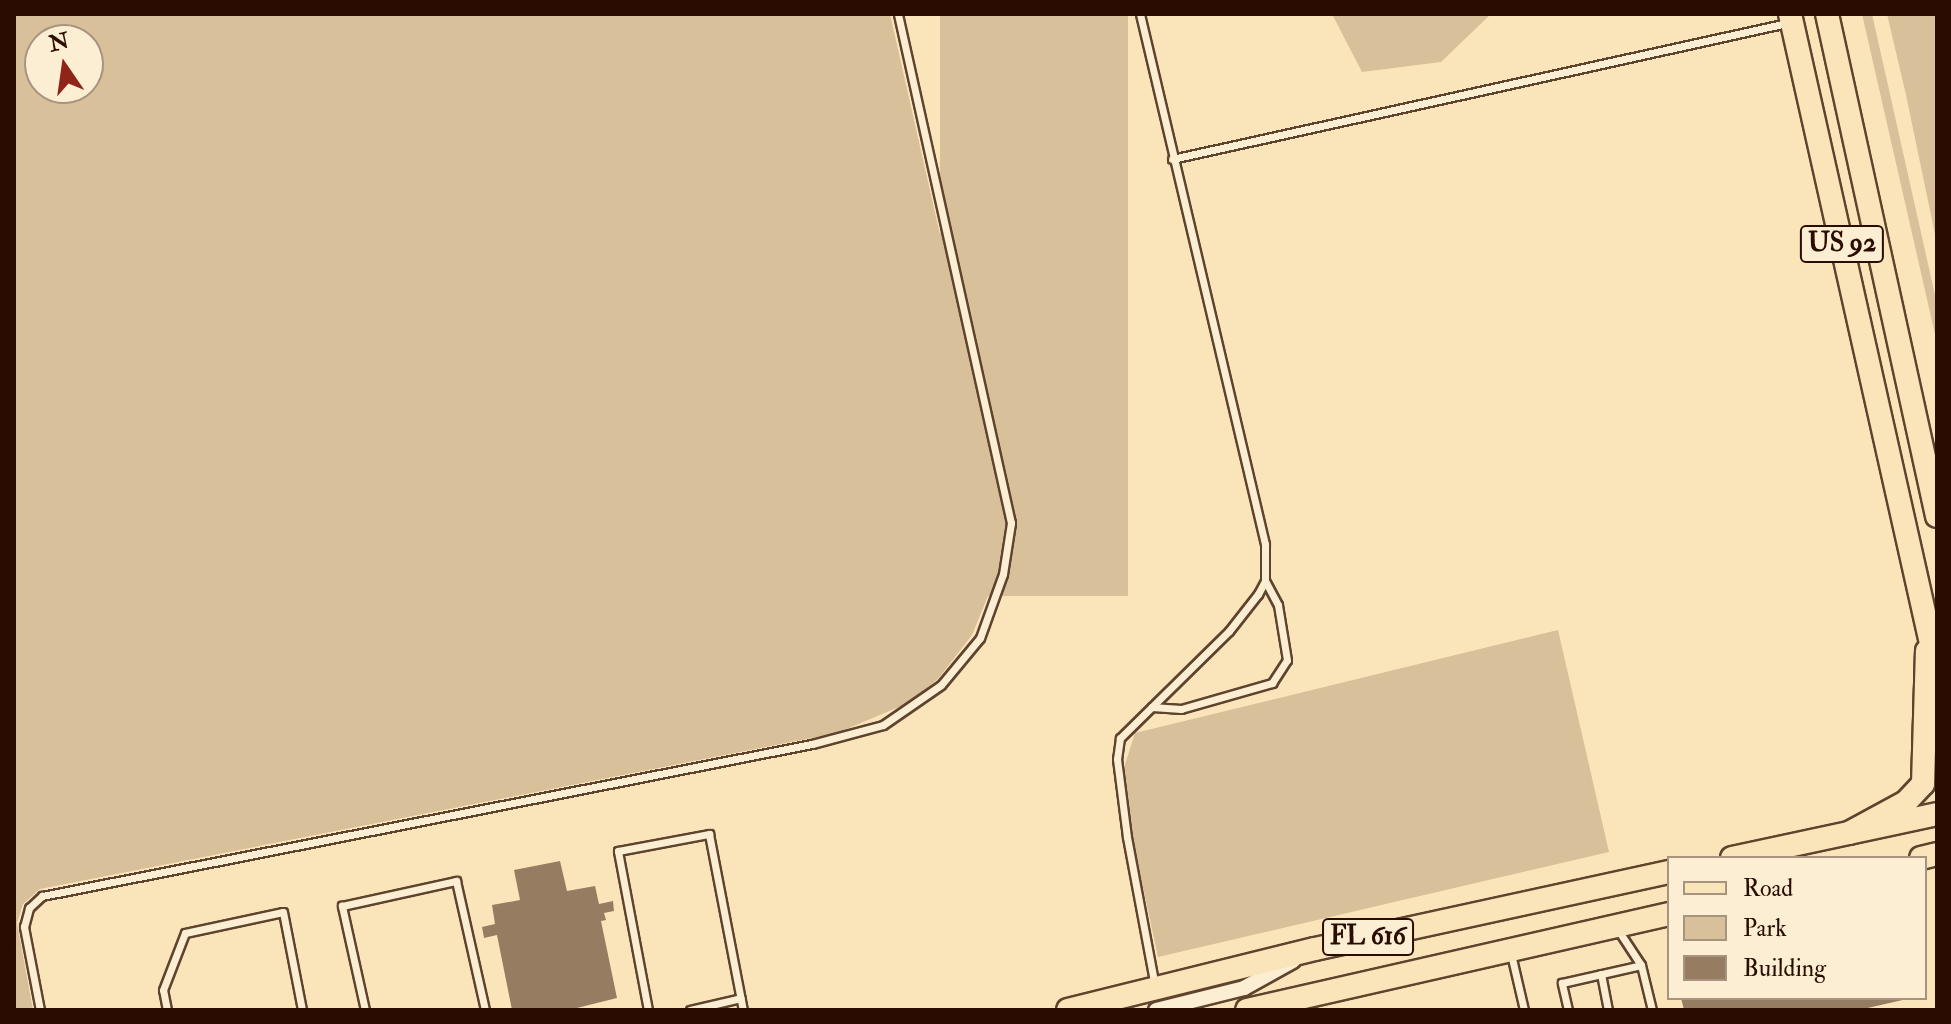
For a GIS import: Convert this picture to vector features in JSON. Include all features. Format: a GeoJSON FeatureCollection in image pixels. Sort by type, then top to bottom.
{"type":"FeatureCollection","features":[{"type":"Feature","properties":{"kind":"main road","name":"US 92"},"geometry":{"type":"LineString","coordinates":[[1827,14],[1937,516]]}},
{"type":"Feature","properties":{"kind":"main road","name":"US 92"},"geometry":{"type":"LineString","coordinates":[[1791,18],[1937,670]]}},
{"type":"Feature","properties":{"kind":"main road"},"geometry":{"type":"LineString","coordinates":[[1849,833],[1906,802],[1923,784],[1927,628]]}},
{"type":"Feature","properties":{"kind":"main road"},"geometry":{"type":"LineString","coordinates":[[1741,856],[1937,814]]}},
{"type":"Feature","properties":{"kind":"main road","name":"FL 616"},"geometry":{"type":"LineString","coordinates":[[1068,1010],[1156,999],[1315,949],[1667,872]]}},
{"type":"Feature","properties":{"kind":"main road","name":"FL 616"},"geometry":{"type":"LineString","coordinates":[[1247,1010],[1667,914]]}},
{"type":"Feature","properties":{"kind":"lane"},"geometry":{"type":"LineString","coordinates":[[40,1010],[24,927],[29,908],[42,896],[812,744],[883,725],[941,685],[980,638],[1003,574],[1011,523],[898,14]]}},
{"type":"Feature","properties":{"kind":"lane"},"geometry":{"type":"LineString","coordinates":[[1140,14],[1265,544],[1265,581],[1278,605],[1287,660],[1272,683],[1181,709],[1152,707]]}},
{"type":"Feature","properties":{"kind":"lane"},"geometry":{"type":"LineString","coordinates":[[1172,159],[1791,18]]}},
{"type":"Feature","properties":{"kind":"lane"},"geometry":{"type":"LineString","coordinates":[[1156,999],[1117,759],[1120,738],[1229,631],[1265,581]]}},
{"type":"Feature","properties":{"kind":"lane"},"geometry":{"type":"LineString","coordinates":[[648,1010],[618,851],[709,834],[743,1010]]}},
{"type":"Feature","properties":{"kind":"lane"},"geometry":{"type":"LineString","coordinates":[[365,1010],[342,906],[456,881],[485,1010]]}},
{"type":"Feature","properties":{"kind":"lane"},"geometry":{"type":"LineString","coordinates":[[167,1010],[163,990],[185,933],[283,912],[302,1010]]}},
{"type":"Feature","properties":{"kind":"lane"},"geometry":{"type":"LineString","coordinates":[[1614,926],[1641,965],[1652,1010]]}},
{"type":"Feature","properties":{"kind":"lane"},"geometry":{"type":"LineString","coordinates":[[1510,949],[1524,1010]]}},
{"type":"Feature","properties":{"kind":"lane"},"geometry":{"type":"LineString","coordinates":[[1568,1010],[1562,983],[1641,965]]}},
{"type":"Feature","properties":{"kind":"lane"},"geometry":{"type":"LineString","coordinates":[[1601,974],[1608,1010]]}},
{"type":"Feature","properties":{"kind":"lane"},"geometry":{"type":"LineString","coordinates":[[690,1010],[741,998]]}},
{"type":"Feature","properties":{"kind":"green space"},"geometry":{"type":"Polygon","coordinates":[[[14,14],[890,14],[1000,499],[995,579],[972,635],[938,679],[906,704],[837,733],[40,889],[23,904],[17,923],[33,1010],[14,1010],[14,14]]]}},
{"type":"Feature","properties":{"kind":"green space"},"geometry":{"type":"Polygon","coordinates":[[[940,14],[1128,14],[1128,596],[940,596],[940,14]]]}},
{"type":"Feature","properties":{"kind":"green space"},"geometry":{"type":"Polygon","coordinates":[[[1332,14],[1491,14],[1441,62],[1362,72],[1332,14]]]}},
{"type":"Feature","properties":{"kind":"green space"},"geometry":{"type":"Polygon","coordinates":[[[1862,14],[1872,14],[1937,304],[1937,343],[1862,14]]]}},
{"type":"Feature","properties":{"kind":"green space"},"geometry":{"type":"Polygon","coordinates":[[[1887,14],[1937,14],[1937,244],[1906,95],[1887,14]]]}},
{"type":"Feature","properties":{"kind":"green space"},"geometry":{"type":"Polygon","coordinates":[[[1558,630],[1609,852],[1158,957],[1120,780],[1135,733],[1558,630]]]}},
{"type":"Feature","properties":{"kind":"building"},"geometry":{"type":"Polygon","coordinates":[[[560,861],[567,891],[595,886],[599,904],[613,901],[614,911],[604,913],[606,920],[601,921],[617,998],[569,1010],[512,1010],[497,935],[484,938],[482,927],[495,924],[492,905],[520,900],[514,870],[560,861]]]}},
{"type":"Feature","properties":{"kind":"building"},"geometry":{"type":"Polygon","coordinates":[[[1682,1000],[1903,1000],[1859,1010],[1684,1010],[1682,1000]]]}}]}
